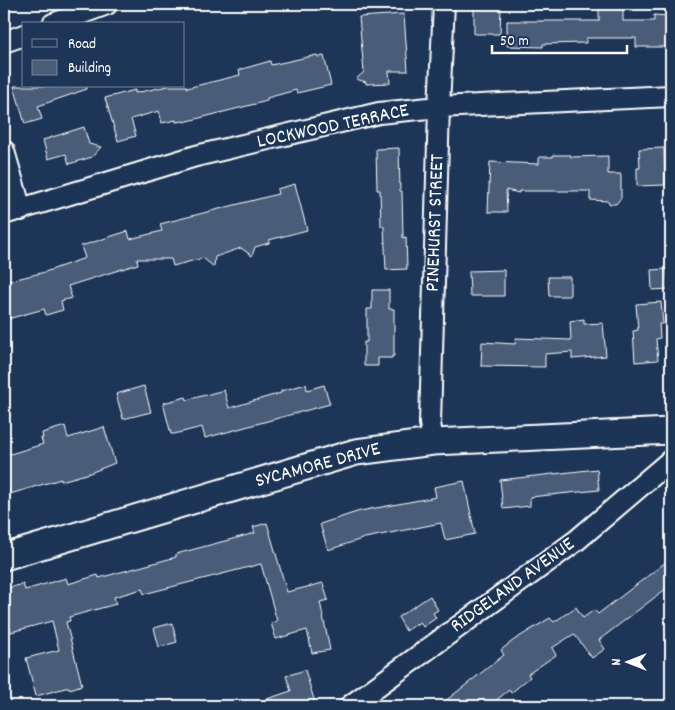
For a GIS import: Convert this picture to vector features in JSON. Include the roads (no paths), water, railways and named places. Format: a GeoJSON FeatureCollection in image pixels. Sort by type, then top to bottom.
{"type":"FeatureCollection","features":[{"type":"Feature","properties":{"kind":"street","name":"PINEHURST STREET"},"geometry":{"type":"LineString","coordinates":[[433,442],[430,423],[439,107],[444,4]]}},
{"type":"Feature","properties":{"kind":"street"},"geometry":{"type":"LineString","coordinates":[[58,22],[96,6]]}},
{"type":"Feature","properties":{"kind":"street"},"geometry":{"type":"LineString","coordinates":[[4,42],[22,36]]}},
{"type":"Feature","properties":{"kind":"street","name":"LOCKWOOD TERRACE"},"geometry":{"type":"LineString","coordinates":[[12,212],[196,156],[379,113],[439,107],[671,96]]}},
{"type":"Feature","properties":{"kind":"street"},"geometry":{"type":"LineString","coordinates":[[4,151],[12,212]]}},
{"type":"Feature","properties":{"kind":"street","name":"SYCAMORE DRIVE"},"geometry":{"type":"LineString","coordinates":[[4,557],[356,452],[433,442],[671,431]]}},
{"type":"Feature","properties":{"kind":"street","name":"RIDGELAND AVENUE"},"geometry":{"type":"LineString","coordinates":[[350,706],[577,540],[671,460]]}}]}
